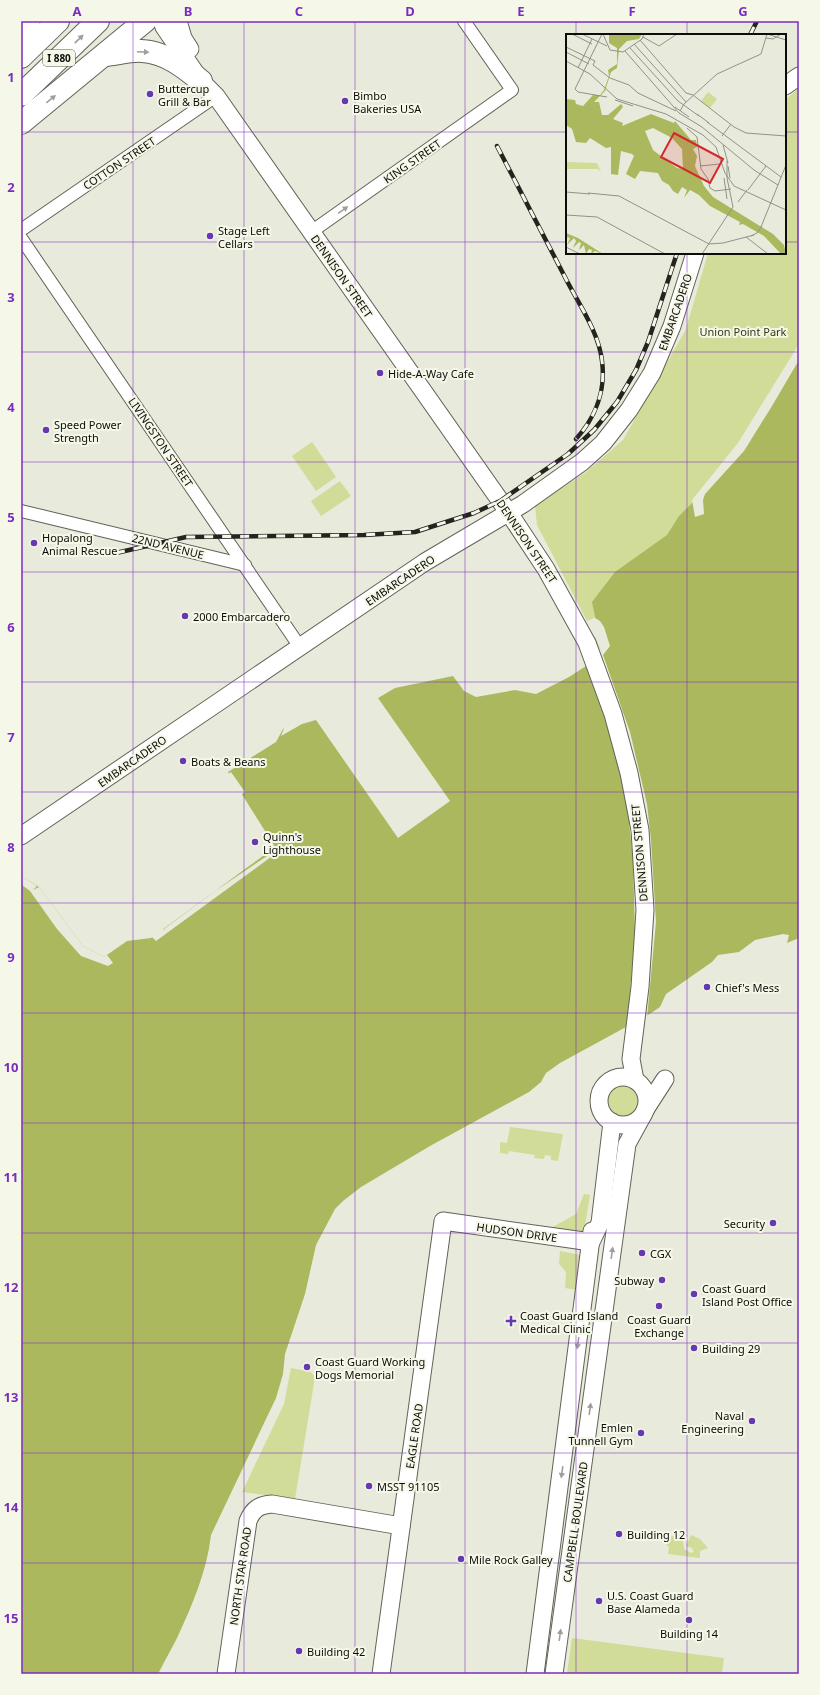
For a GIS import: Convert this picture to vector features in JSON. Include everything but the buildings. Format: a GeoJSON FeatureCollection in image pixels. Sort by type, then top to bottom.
{"type":"FeatureCollection","features":[{"type":"Feature","properties":{"kind":"highway"},"geometry":{"type":"LineString","coordinates":[[21,30],[29,21]]}},
{"type":"Feature","properties":{"kind":"highway","name":"I 880"},"geometry":{"type":"LineString","coordinates":[[21,57],[58,21]]}},
{"type":"Feature","properties":{"kind":"highway","name":"I 880"},"geometry":{"type":"LineString","coordinates":[[21,95],[98,21]]}},
{"type":"Feature","properties":{"kind":"highway"},"geometry":{"type":"LineString","coordinates":[[21,123],[105,55],[144,21]]}},
{"type":"Feature","properties":{"kind":"highway"},"geometry":{"type":"LineString","coordinates":[[105,55],[141,51],[153,52],[182,66],[209,89]]}},
{"type":"Feature","properties":{"kind":"street","name":"DENNISON STREET"},"geometry":{"type":"LineString","coordinates":[[162,21],[164,27],[311,232],[508,512],[546,569],[587,643],[613,714],[629,772],[640,830],[645,910],[644,950],[631,1059],[636,1081]]}},
{"type":"Feature","properties":{"kind":"street","name":"DENNISON STREET"},"geometry":{"type":"LineString","coordinates":[[178,21],[184,38],[210,77],[209,89]]}},
{"type":"Feature","properties":{"kind":"street","name":"KING STREET"},"geometry":{"type":"LineString","coordinates":[[311,232],[512,90],[464,21]]}},
{"type":"Feature","properties":{"kind":"street"},"geometry":{"type":"LineString","coordinates":[[786,85],[799,76]]}},
{"type":"Feature","properties":{"kind":"street","name":"COTTON STREET"},"geometry":{"type":"LineString","coordinates":[[21,230],[209,89]]}},
{"type":"Feature","properties":{"kind":"street","name":"LIVINGSTON STREET"},"geometry":{"type":"LineString","coordinates":[[21,238],[300,647]]}},
{"type":"Feature","properties":{"kind":"street","name":"EMBARCADERO"},"geometry":{"type":"LineString","coordinates":[[21,836],[425,562],[550,486],[582,462],[603,443],[641,392],[662,353],[695,254]]}},
{"type":"Feature","properties":{"kind":"street","name":"22ND AVENUE"},"geometry":{"type":"LineString","coordinates":[[21,511],[245,565]]}},
{"type":"Feature","properties":{"kind":"street"},"geometry":{"type":"LineString","coordinates":[[613,1079],[620,1077],[636,1081],[645,1092],[646,1106],[644,1112],[633,1123],[618,1124],[609,1119],[601,1111],[600,1096],[607,1083],[613,1079],[631,1059]]}},
{"type":"Feature","properties":{"kind":"street","name":"CAMPBELL BOULEVARD"},"geometry":{"type":"LineString","coordinates":[[554,1674],[627,1144],[644,1112],[665,1079],[648,1085],[636,1081]]}},
{"type":"Feature","properties":{"kind":"street","name":"CAMPBELL BOULEVARD"},"geometry":{"type":"LineString","coordinates":[[535,1674],[591,1242],[609,1119]]}},
{"type":"Feature","properties":{"kind":"street","name":"HUDSON DRIVE"},"geometry":{"type":"LineString","coordinates":[[443,1221],[591,1242]]}},
{"type":"Feature","properties":{"kind":"street","name":"EAGLE ROAD"},"geometry":{"type":"LineString","coordinates":[[381,1674],[443,1221]]}},
{"type":"Feature","properties":{"kind":"street","name":"NORTH STAR ROAD"},"geometry":{"type":"LineString","coordinates":[[226,1674],[248,1521],[251,1513],[257,1507],[272,1504],[401,1526]]}},
{"type":"Feature","properties":{"kind":"green space","name":"Union Point Park"},"geometry":{"type":"Polygon","coordinates":[[[799,88],[799,346],[709,518],[595,618],[587,621],[537,525],[535,506],[586,472],[623,440],[686,329],[708,254],[786,254],[786,99],[799,88]]]}},
{"type":"Feature","properties":{"kind":"green space"},"geometry":{"type":"Polygon","coordinates":[[[312,442],[336,477],[316,491],[292,456],[312,442]]]}},
{"type":"Feature","properties":{"kind":"green space"},"geometry":{"type":"Polygon","coordinates":[[[340,481],[351,496],[321,516],[311,501],[340,481]]]}},
{"type":"Feature","properties":{"kind":"green space"},"geometry":{"type":"Polygon","coordinates":[[[627,1085],[637,1090],[641,1096],[641,1110],[637,1116],[631,1120],[621,1121],[611,1116],[607,1110],[606,1100],[611,1090],[617,1086],[627,1085]]]}},
{"type":"Feature","properties":{"kind":"green space"},"geometry":{"type":"Polygon","coordinates":[[[510,1127],[563,1134],[558,1161],[551,1160],[551,1156],[545,1155],[544,1159],[534,1158],[535,1155],[509,1151],[508,1154],[500,1153],[500,1142],[507,1143],[510,1127]]]}},
{"type":"Feature","properties":{"kind":"green space"},"geometry":{"type":"Polygon","coordinates":[[[584,1194],[590,1195],[584,1232],[579,1235],[551,1228],[576,1214],[584,1194]]]}},
{"type":"Feature","properties":{"kind":"green space"},"geometry":{"type":"Polygon","coordinates":[[[560,1251],[580,1255],[581,1260],[577,1290],[565,1288],[566,1272],[559,1264],[560,1251]]]}},
{"type":"Feature","properties":{"kind":"green space"},"geometry":{"type":"Polygon","coordinates":[[[291,1368],[311,1372],[315,1377],[295,1499],[242,1492],[284,1404],[291,1368]]]}},
{"type":"Feature","properties":{"kind":"green space"},"geometry":{"type":"Polygon","coordinates":[[[682,1534],[684,1549],[691,1553],[694,1552],[692,1548],[686,1546],[691,1535],[700,1539],[708,1548],[700,1551],[700,1558],[668,1554],[669,1547],[663,1541],[669,1537],[682,1534]]]}},
{"type":"Feature","properties":{"kind":"green space"},"geometry":{"type":"Polygon","coordinates":[[[572,1638],[724,1658],[722,1674],[567,1674],[572,1638]]]}},
{"type":"Feature","properties":{"kind":"shaded area"},"geometry":{"type":"Polygon","coordinates":[[[799,346],[799,938],[787,943],[789,935],[783,934],[755,940],[739,952],[718,955],[712,962],[666,994],[660,1007],[648,1015],[560,1063],[546,1073],[541,1082],[529,1092],[430,1146],[361,1187],[343,1201],[335,1209],[316,1245],[305,1294],[285,1354],[283,1374],[276,1398],[211,1535],[206,1562],[193,1601],[177,1638],[158,1674],[21,1674],[21,881],[25,878],[39,887],[83,946],[104,957],[127,941],[151,938],[275,847],[228,772],[276,742],[283,729],[393,679],[455,668],[474,689],[540,686],[585,654],[598,631],[592,602],[615,572],[667,535],[679,516],[698,497],[739,444],[799,346]]]}},
{"type":"Feature","properties":{"kind":"pier"},"geometry":{"type":"Polygon","coordinates":[[[799,344],[799,360],[772,406],[744,451],[705,494],[703,500],[704,514],[695,517],[692,500],[738,443],[799,344]]]}},
{"type":"Feature","properties":{"kind":"pier"},"geometry":{"type":"Polygon","coordinates":[[[593,618],[600,621],[604,627],[610,646],[603,655],[630,732],[647,804],[651,840],[656,922],[647,1018],[627,1029],[635,932],[633,860],[628,812],[619,766],[602,708],[586,666],[569,677],[536,694],[515,690],[476,697],[464,691],[453,676],[395,688],[378,698],[450,801],[398,838],[316,720],[302,724],[281,736],[285,726],[393,677],[455,666],[475,687],[508,682],[540,684],[584,653],[593,636],[601,651],[594,635],[596,631],[593,618]]]}},
{"type":"Feature","properties":{"kind":"pier"},"geometry":{"type":"Polygon","coordinates":[[[231,772],[245,792],[240,796],[227,775],[231,772]]]}},
{"type":"Feature","properties":{"kind":"pier"},"geometry":{"type":"Polygon","coordinates":[[[270,854],[271,857],[156,941],[151,936],[161,928],[165,930],[164,929],[215,891],[270,854]]]}},
{"type":"Feature","properties":{"kind":"pier"},"geometry":{"type":"Polygon","coordinates":[[[25,878],[37,886],[33,890],[39,887],[83,946],[104,957],[107,955],[113,963],[108,966],[81,956],[57,929],[30,891],[22,885],[21,886],[21,881],[25,878]]]}},
{"type":"Feature","properties":{"kind":"railway"},"geometry":{"type":"LineString","coordinates":[[750,34],[757,21]]}},
{"type":"Feature","properties":{"kind":"railway"},"geometry":{"type":"LineString","coordinates":[[497,146],[588,320],[600,351],[603,372],[601,393],[594,413],[583,431],[576,439]]}},
{"type":"Feature","properties":{"kind":"railway"},"geometry":{"type":"LineString","coordinates":[[116,553],[186,537],[364,535],[415,532],[474,513],[500,501],[568,454],[594,430],[617,402],[636,370],[648,342],[677,254]]}},
{"type":"Feature","properties":{"kind":"place","name":"Buttercup Grill & Bar"},"geometry":{"type":"Point","coordinates":[150,94]}},
{"type":"Feature","properties":{"kind":"place","name":"Bimbo Bakeries USA"},"geometry":{"type":"Point","coordinates":[345,101]}},
{"type":"Feature","properties":{"kind":"place","name":"Stage Left Cellars"},"geometry":{"type":"Point","coordinates":[210,236]}},
{"type":"Feature","properties":{"kind":"place","name":"Hide-A-Way Cafe"},"geometry":{"type":"Point","coordinates":[380,373]}},
{"type":"Feature","properties":{"kind":"place","name":"Speed Power Strength"},"geometry":{"type":"Point","coordinates":[46,430]}},
{"type":"Feature","properties":{"kind":"place","name":"Hopalong Animal Rescue"},"geometry":{"type":"Point","coordinates":[34,543]}},
{"type":"Feature","properties":{"kind":"place","name":"2000 Embarcadero"},"geometry":{"type":"Point","coordinates":[185,616]}},
{"type":"Feature","properties":{"kind":"place","name":"Boats & Beans"},"geometry":{"type":"Point","coordinates":[183,761]}},
{"type":"Feature","properties":{"kind":"place","name":"Quinn's Lighthouse"},"geometry":{"type":"Point","coordinates":[255,842]}},
{"type":"Feature","properties":{"kind":"place","name":"Chief's Mess"},"geometry":{"type":"Point","coordinates":[707,987]}},
{"type":"Feature","properties":{"kind":"place","name":"Security"},"geometry":{"type":"Point","coordinates":[773,1223]}},
{"type":"Feature","properties":{"kind":"place","name":"CGX"},"geometry":{"type":"Point","coordinates":[642,1253]}},
{"type":"Feature","properties":{"kind":"place","name":"Subway"},"geometry":{"type":"Point","coordinates":[662,1280]}},
{"type":"Feature","properties":{"kind":"place","name":"Coast Guard Island Post Office"},"geometry":{"type":"Point","coordinates":[694,1294]}},
{"type":"Feature","properties":{"kind":"place","name":"Coast Guard Exchange"},"geometry":{"type":"Point","coordinates":[659,1306]}},
{"type":"Feature","properties":{"kind":"place","name":"Coast Guard Island Medical Clinic"},"geometry":{"type":"Point","coordinates":[511,1321]}},
{"type":"Feature","properties":{"kind":"place","name":"Building 29"},"geometry":{"type":"Point","coordinates":[694,1348]}},
{"type":"Feature","properties":{"kind":"place","name":"Coast Guard Working Dogs Memorial"},"geometry":{"type":"Point","coordinates":[307,1367]}},
{"type":"Feature","properties":{"kind":"place","name":"Naval Engineering"},"geometry":{"type":"Point","coordinates":[752,1421]}},
{"type":"Feature","properties":{"kind":"place","name":"Emlen Tunnell Gym"},"geometry":{"type":"Point","coordinates":[641,1433]}},
{"type":"Feature","properties":{"kind":"place","name":"MSST 91105"},"geometry":{"type":"Point","coordinates":[369,1486]}},
{"type":"Feature","properties":{"kind":"place","name":"Building 12"},"geometry":{"type":"Point","coordinates":[619,1534]}},
{"type":"Feature","properties":{"kind":"place","name":"Mile Rock Galley"},"geometry":{"type":"Point","coordinates":[461,1559]}},
{"type":"Feature","properties":{"kind":"place","name":"U.S. Coast Guard Base Alameda"},"geometry":{"type":"Point","coordinates":[599,1601]}},
{"type":"Feature","properties":{"kind":"place","name":"Building 14"},"geometry":{"type":"Point","coordinates":[689,1620]}},
{"type":"Feature","properties":{"kind":"place","name":"Building 42"},"geometry":{"type":"Point","coordinates":[299,1651]}}]}
